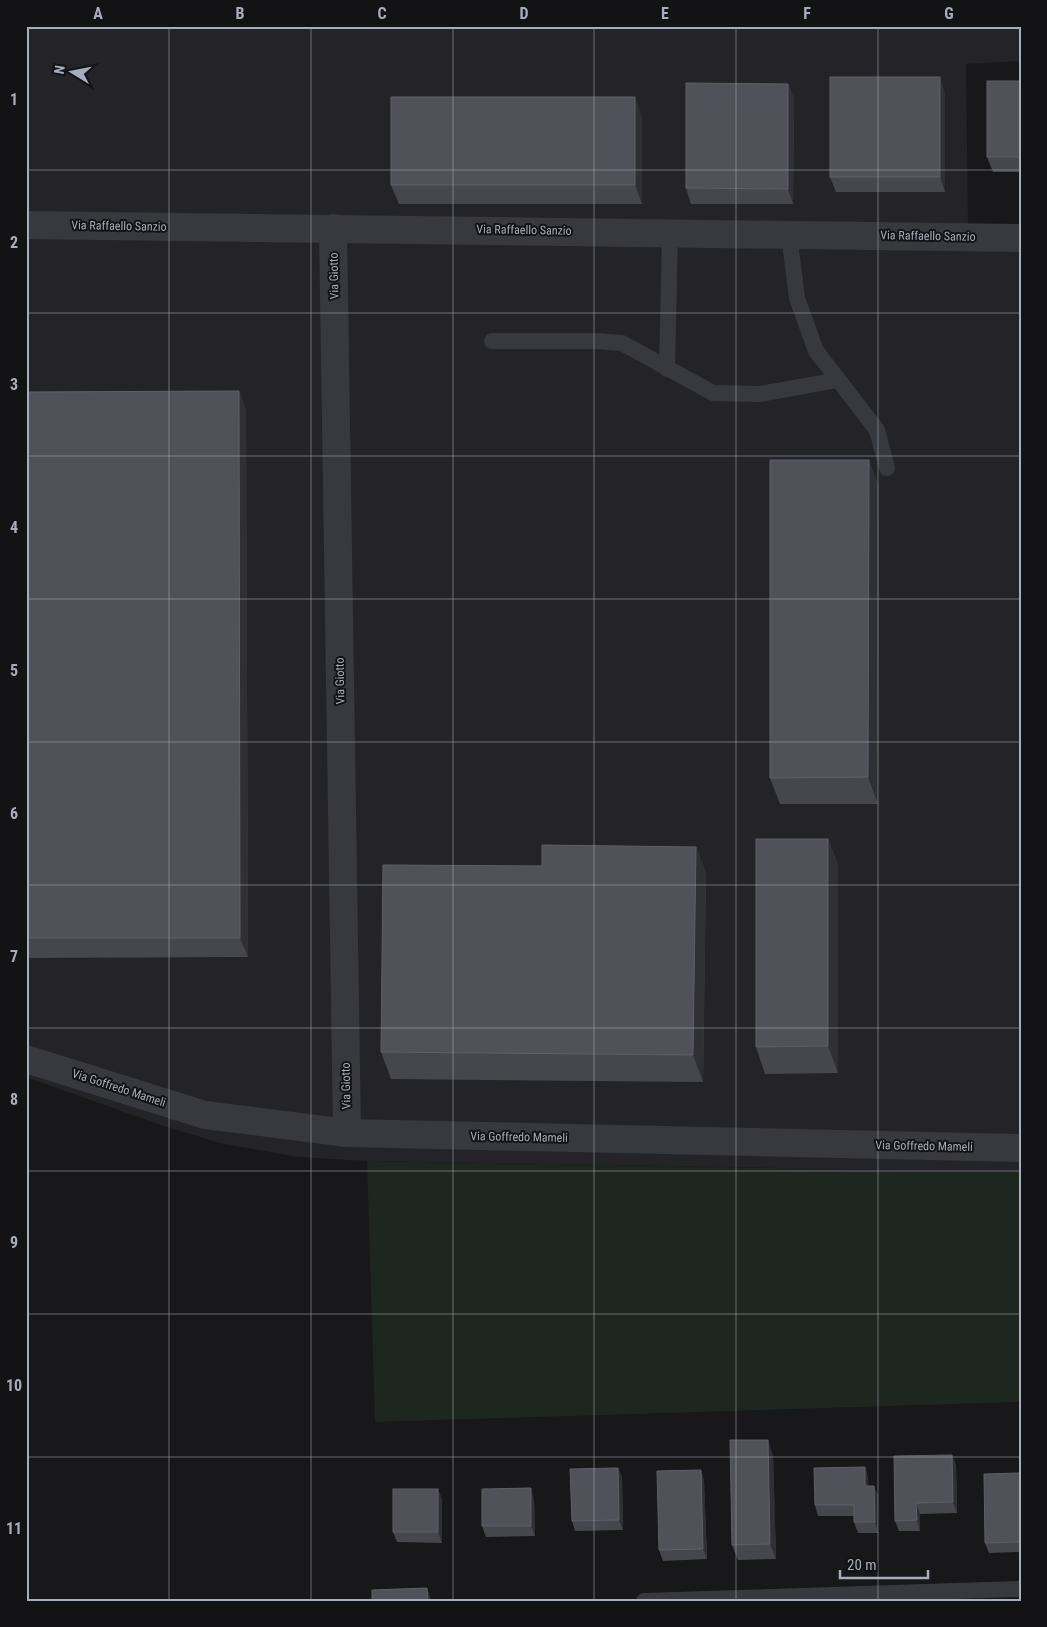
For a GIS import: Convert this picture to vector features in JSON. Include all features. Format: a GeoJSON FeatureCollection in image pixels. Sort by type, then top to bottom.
{"type":"FeatureCollection","features":[{"type":"Feature","properties":{"kind":"street","name":"Via Raffaello Sanzio"},"geometry":{"type":"LineString","coordinates":[[26,225],[1021,238]]}},
{"type":"Feature","properties":{"kind":"street","name":"Via Giotto"},"geometry":{"type":"LineString","coordinates":[[333,228],[347,1133]]}},
{"type":"Feature","properties":{"kind":"street","name":"Via Goffredo Mameli"},"geometry":{"type":"LineString","coordinates":[[26,1059],[205,1115],[347,1133],[1021,1148]]}},
{"type":"Feature","properties":{"kind":"lane"},"geometry":{"type":"LineString","coordinates":[[667,369],[670,232]]}},
{"type":"Feature","properties":{"kind":"lane"},"geometry":{"type":"LineString","coordinates":[[789,234],[797,298],[816,351],[877,430],[887,468]]}},
{"type":"Feature","properties":{"kind":"lane"},"geometry":{"type":"LineString","coordinates":[[492,341],[596,341],[622,343],[713,393],[760,394],[838,380]]}},
{"type":"Feature","properties":{"kind":"lane"},"geometry":{"type":"LineString","coordinates":[[644,1601],[1021,1589]]}},
{"type":"Feature","properties":{"kind":"shaded area"},"geometry":{"type":"Polygon","coordinates":[[[26,26],[1021,26],[1021,61],[966,64],[968,226],[1021,226],[1021,1172],[367,1161],[298,1157],[223,1144],[158,1124],[26,1077],[26,26]]]}},
{"type":"Feature","properties":{"kind":"shaded area"},"geometry":{"type":"Polygon","coordinates":[[[367,1161],[1021,1172],[1021,1402],[375,1422],[367,1161]]]}},
{"type":"Feature","properties":{"kind":"building"},"geometry":{"type":"Polygon","coordinates":[[[830,77],[940,77],[940,177],[830,177],[830,77]]]}},
{"type":"Feature","properties":{"kind":"building"},"geometry":{"type":"Polygon","coordinates":[[[987,81],[1021,81],[1021,157],[987,157],[987,81]]]}},
{"type":"Feature","properties":{"kind":"building"},"geometry":{"type":"Polygon","coordinates":[[[686,83],[788,84],[788,189],[686,188],[686,83]]]}},
{"type":"Feature","properties":{"kind":"building"},"geometry":{"type":"Polygon","coordinates":[[[391,97],[635,97],[635,185],[391,185],[391,97]]]}},
{"type":"Feature","properties":{"kind":"building"},"geometry":{"type":"Polygon","coordinates":[[[239,391],[240,938],[26,938],[26,392],[239,391]]]}},
{"type":"Feature","properties":{"kind":"building"},"geometry":{"type":"Polygon","coordinates":[[[770,460],[869,460],[868,777],[770,778],[770,460]]]}},
{"type":"Feature","properties":{"kind":"building"},"geometry":{"type":"Polygon","coordinates":[[[756,839],[828,839],[828,1046],[756,1047],[756,839]]]}},
{"type":"Feature","properties":{"kind":"building"},"geometry":{"type":"Polygon","coordinates":[[[542,845],[696,847],[693,1055],[381,1052],[383,865],[542,866],[542,845]]]}},
{"type":"Feature","properties":{"kind":"building"},"geometry":{"type":"Polygon","coordinates":[[[730,1440],[768,1440],[770,1544],[732,1545],[730,1440]]]}},
{"type":"Feature","properties":{"kind":"building"},"geometry":{"type":"Polygon","coordinates":[[[952,1455],[953,1502],[916,1503],[917,1520],[895,1521],[894,1456],[952,1455]]]}},
{"type":"Feature","properties":{"kind":"building"},"geometry":{"type":"Polygon","coordinates":[[[865,1467],[865,1486],[874,1486],[875,1522],[854,1522],[854,1505],[815,1505],[814,1468],[865,1467]]]}},
{"type":"Feature","properties":{"kind":"building"},"geometry":{"type":"Polygon","coordinates":[[[618,1468],[619,1520],[572,1521],[570,1469],[618,1468]]]}},
{"type":"Feature","properties":{"kind":"building"},"geometry":{"type":"Polygon","coordinates":[[[701,1470],[703,1549],[659,1550],[657,1471],[701,1470]]]}},
{"type":"Feature","properties":{"kind":"building"},"geometry":{"type":"Polygon","coordinates":[[[1021,1473],[1021,1542],[985,1543],[984,1474],[1021,1473]]]}},
{"type":"Feature","properties":{"kind":"building"},"geometry":{"type":"Polygon","coordinates":[[[531,1488],[531,1526],[482,1526],[482,1489],[531,1488]]]}},
{"type":"Feature","properties":{"kind":"building"},"geometry":{"type":"Polygon","coordinates":[[[393,1489],[438,1489],[438,1532],[393,1532],[393,1489]]]}},
{"type":"Feature","properties":{"kind":"building"},"geometry":{"type":"Polygon","coordinates":[[[427,1588],[428,1601],[372,1601],[372,1590],[427,1588]]]}}]}
